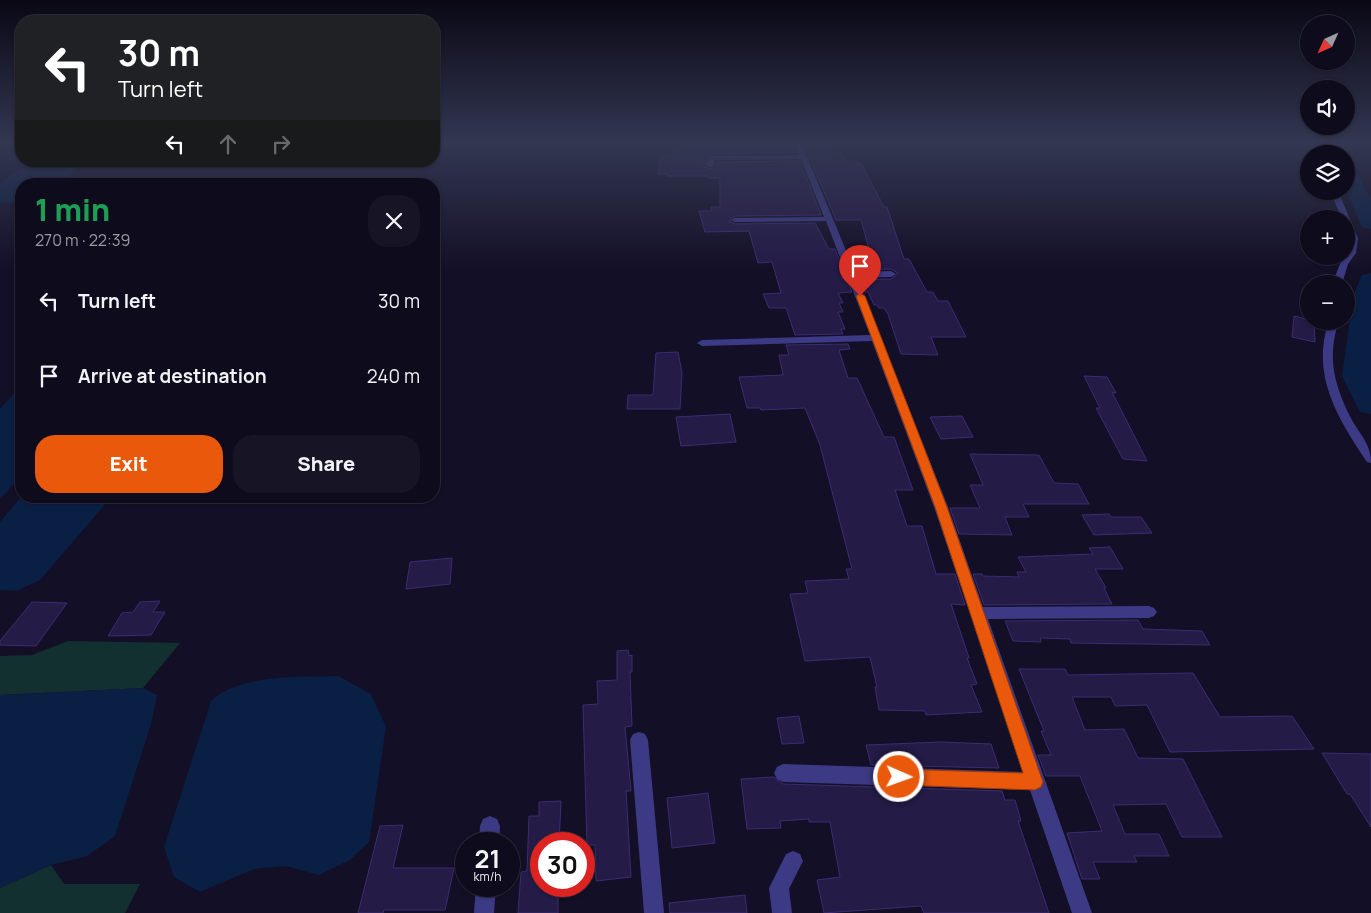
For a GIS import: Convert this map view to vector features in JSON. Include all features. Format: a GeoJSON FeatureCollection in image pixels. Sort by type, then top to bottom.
{"type":"FeatureCollection","features":[{"type":"Feature","properties":{"kind":"street"},"geometry":{"type":"LineString","coordinates":[[814,185],[852,275],[941,507],[976,613],[1082,913]]}},
{"type":"Feature","properties":{"kind":"street"},"geometry":{"type":"LineString","coordinates":[[1338,200],[1354,238],[1352,253],[1344,264],[1340,275]]}},
{"type":"Feature","properties":{"kind":"street"},"geometry":{"type":"LineString","coordinates":[[735,220],[828,219]]}},
{"type":"Feature","properties":{"kind":"street"},"geometry":{"type":"LineString","coordinates":[[852,275],[891,274]]}},
{"type":"Feature","properties":{"kind":"street"},"geometry":{"type":"LineString","coordinates":[[1331,330],[1327,345],[1326,366],[1352,432],[1371,459]]}},
{"type":"Feature","properties":{"kind":"street"},"geometry":{"type":"LineString","coordinates":[[702,343],[876,338]]}},
{"type":"Feature","properties":{"kind":"street"},"geometry":{"type":"LineString","coordinates":[[976,613],[1149,612]]}},
{"type":"Feature","properties":{"kind":"street"},"geometry":{"type":"LineString","coordinates":[[639,740],[654,913]]}},
{"type":"Feature","properties":{"kind":"street"},"geometry":{"type":"LineString","coordinates":[[783,773],[1035,782]]}},
{"type":"Feature","properties":{"kind":"street"},"geometry":{"type":"LineString","coordinates":[[782,913],[779,888],[793,861]]}},
{"type":"Feature","properties":{"kind":"street"},"geometry":{"type":"LineString","coordinates":[[484,913],[485,897]]}},
{"type":"Feature","properties":{"kind":"green space"},"geometry":{"type":"Polygon","coordinates":[[[68,641],[180,643],[143,688],[0,695],[0,656],[32,655],[68,641]]]}},
{"type":"Feature","properties":{"kind":"green space"},"geometry":{"type":"Polygon","coordinates":[[[51,865],[64,884],[140,884],[125,913],[0,913],[0,888],[51,865]]]}},
{"type":"Feature","properties":{"kind":"water"},"geometry":{"type":"Polygon","coordinates":[[[0,185],[15,185],[15,202],[0,203],[0,185]]]}},
{"type":"Feature","properties":{"kind":"water"},"geometry":{"type":"Polygon","coordinates":[[[15,393],[15,483],[0,499],[0,409],[15,393]]]}},
{"type":"Feature","properties":{"kind":"water"},"geometry":{"type":"Polygon","coordinates":[[[16,503],[106,503],[40,580],[17,591],[0,590],[0,522],[16,503]]]}},
{"type":"Feature","properties":{"kind":"water"},"geometry":{"type":"Polygon","coordinates":[[[338,676],[371,694],[386,727],[369,842],[350,860],[319,875],[286,866],[254,869],[200,892],[174,877],[164,847],[211,701],[223,692],[254,681],[289,677],[338,676]]]}},
{"type":"Feature","properties":{"kind":"water"},"geometry":{"type":"Polygon","coordinates":[[[143,688],[157,695],[151,724],[115,836],[87,856],[51,865],[0,888],[0,695],[143,688]]]}},
{"type":"Feature","properties":{"kind":"building"},"geometry":{"type":"Polygon","coordinates":[[[720,185],[809,185],[821,215],[735,216],[729,221],[735,224],[815,223],[829,249],[835,249],[852,292],[838,293],[843,303],[839,303],[843,312],[838,312],[845,329],[841,329],[843,334],[795,335],[786,308],[769,308],[763,294],[781,293],[772,262],[758,263],[749,231],[705,232],[699,211],[711,211],[711,207],[720,207],[720,185]]]}},
{"type":"Feature","properties":{"kind":"building"},"geometry":{"type":"Polygon","coordinates":[[[821,185],[872,185],[884,207],[887,207],[904,259],[909,259],[927,292],[933,292],[938,301],[948,301],[966,337],[931,337],[938,355],[901,354],[888,314],[884,308],[874,305],[868,292],[865,292],[860,280],[891,279],[898,273],[891,269],[856,270],[848,249],[869,249],[861,220],[836,220],[821,185]]]}},
{"type":"Feature","properties":{"kind":"building"},"geometry":{"type":"Polygon","coordinates":[[[1294,316],[1300,318],[1300,330],[1314,330],[1315,342],[1292,337],[1294,316]]]}},
{"type":"Feature","properties":{"kind":"building"},"geometry":{"type":"Polygon","coordinates":[[[848,344],[850,349],[839,350],[848,378],[857,378],[884,437],[894,437],[913,490],[895,490],[907,526],[922,526],[936,574],[955,574],[965,605],[951,604],[977,684],[971,685],[982,712],[926,715],[925,711],[879,710],[875,687],[877,687],[870,657],[805,661],[790,594],[808,593],[805,581],[849,579],[846,569],[852,569],[820,445],[805,408],[761,410],[760,408],[747,408],[739,377],[783,375],[779,355],[789,355],[786,345],[848,344]]]}},
{"type":"Feature","properties":{"kind":"building"},"geometry":{"type":"Polygon","coordinates":[[[678,352],[682,373],[680,409],[627,409],[628,395],[653,395],[656,353],[678,352]]]}},
{"type":"Feature","properties":{"kind":"building"},"geometry":{"type":"Polygon","coordinates":[[[1084,376],[1107,377],[1116,393],[1112,392],[1147,461],[1123,459],[1096,408],[1100,408],[1084,376]]]}},
{"type":"Feature","properties":{"kind":"building"},"geometry":{"type":"Polygon","coordinates":[[[730,414],[736,442],[681,446],[676,417],[730,414]]]}},
{"type":"Feature","properties":{"kind":"building"},"geometry":{"type":"Polygon","coordinates":[[[962,416],[973,437],[941,439],[930,417],[962,416]]]}},
{"type":"Feature","properties":{"kind":"building"},"geometry":{"type":"Polygon","coordinates":[[[970,454],[1039,455],[1054,483],[1078,484],[1089,504],[1023,504],[1029,517],[1005,517],[1012,535],[959,534],[950,508],[980,508],[970,485],[983,485],[970,454]]]}},
{"type":"Feature","properties":{"kind":"building"},"geometry":{"type":"Polygon","coordinates":[[[1109,514],[1111,517],[1141,517],[1152,533],[1094,535],[1082,515],[1109,514]]]}},
{"type":"Feature","properties":{"kind":"building"},"geometry":{"type":"Polygon","coordinates":[[[1110,547],[1123,569],[1095,569],[1106,588],[1104,588],[1112,604],[984,605],[973,574],[1019,577],[1017,572],[1026,572],[1018,557],[1093,554],[1089,548],[1110,547]]]}},
{"type":"Feature","properties":{"kind":"building"},"geometry":{"type":"Polygon","coordinates":[[[452,558],[450,584],[406,589],[410,562],[452,558]]]}},
{"type":"Feature","properties":{"kind":"building"},"geometry":{"type":"Polygon","coordinates":[[[160,601],[153,612],[165,612],[151,635],[108,636],[122,613],[133,612],[140,602],[160,601]]]}},
{"type":"Feature","properties":{"kind":"building"},"geometry":{"type":"Polygon","coordinates":[[[32,602],[67,603],[36,646],[0,645],[0,641],[32,602]]]}},
{"type":"Feature","properties":{"kind":"building"},"geometry":{"type":"Polygon","coordinates":[[[1138,620],[1143,629],[1202,631],[1210,645],[1071,643],[1070,639],[1040,638],[1041,642],[1013,641],[1005,621],[1138,620]]]}},
{"type":"Feature","properties":{"kind":"building"},"geometry":{"type":"Polygon","coordinates":[[[628,650],[629,656],[632,655],[632,672],[630,672],[632,726],[625,727],[631,791],[626,791],[631,877],[596,881],[595,832],[587,832],[583,705],[598,704],[597,681],[617,680],[617,651],[628,650]]]}},
{"type":"Feature","properties":{"kind":"building"},"geometry":{"type":"Polygon","coordinates":[[[1019,669],[1065,669],[1068,675],[1193,673],[1220,717],[1292,716],[1314,749],[1170,752],[1147,705],[1115,706],[1111,697],[1072,697],[1085,730],[1124,729],[1138,758],[1183,759],[1222,837],[1182,837],[1166,804],[1113,805],[1125,834],[1159,834],[1169,856],[1134,856],[1137,862],[1093,862],[1100,879],[1082,879],[1067,833],[1102,831],[1080,776],[1046,776],[1038,755],[1051,755],[1041,731],[1044,731],[1019,669]]]}},
{"type":"Feature","properties":{"kind":"building"},"geometry":{"type":"Polygon","coordinates":[[[799,716],[804,743],[782,744],[777,718],[799,716]]]}},
{"type":"Feature","properties":{"kind":"building"},"geometry":{"type":"Polygon","coordinates":[[[941,742],[991,744],[999,768],[871,765],[866,745],[941,742]]]}},
{"type":"Feature","properties":{"kind":"building"},"geometry":{"type":"Polygon","coordinates":[[[1322,753],[1371,754],[1371,827],[1350,794],[1347,794],[1322,753]]]}},
{"type":"Feature","properties":{"kind":"building"},"geometry":{"type":"Polygon","coordinates":[[[774,777],[783,784],[1002,791],[1005,800],[1015,800],[1021,821],[1018,821],[1049,913],[924,913],[921,906],[824,913],[817,880],[840,877],[830,822],[809,822],[809,819],[780,821],[781,828],[747,829],[741,779],[774,777]]]}},
{"type":"Feature","properties":{"kind":"building"},"geometry":{"type":"Polygon","coordinates":[[[708,793],[715,843],[672,848],[667,798],[708,793]]]}},
{"type":"Feature","properties":{"kind":"building"},"geometry":{"type":"Polygon","coordinates":[[[561,801],[560,832],[530,832],[530,897],[558,897],[558,913],[518,913],[521,872],[527,871],[529,816],[539,816],[539,802],[561,801]]]}},
{"type":"Feature","properties":{"kind":"building"},"geometry":{"type":"Polygon","coordinates":[[[403,825],[393,868],[454,868],[445,910],[384,910],[383,913],[358,913],[380,826],[403,825]]]}},
{"type":"Feature","properties":{"kind":"building"},"geometry":{"type":"Polygon","coordinates":[[[745,895],[747,913],[670,913],[669,903],[745,895]]]}},
{"type":"Feature","properties":{"kind":"waterway"},"geometry":{"type":"LineString","coordinates":[[1355,188],[1371,223]]}},
{"type":"Feature","properties":{"kind":"waterway"},"geometry":{"type":"LineString","coordinates":[[1371,280],[1365,296],[1356,376],[1371,405]]}},
{"type":"Feature","properties":{"kind":"route"},"geometry":{"type":"LineString","coordinates":[[860,296],[941,507],[1035,782],[899,777]]}}]}
